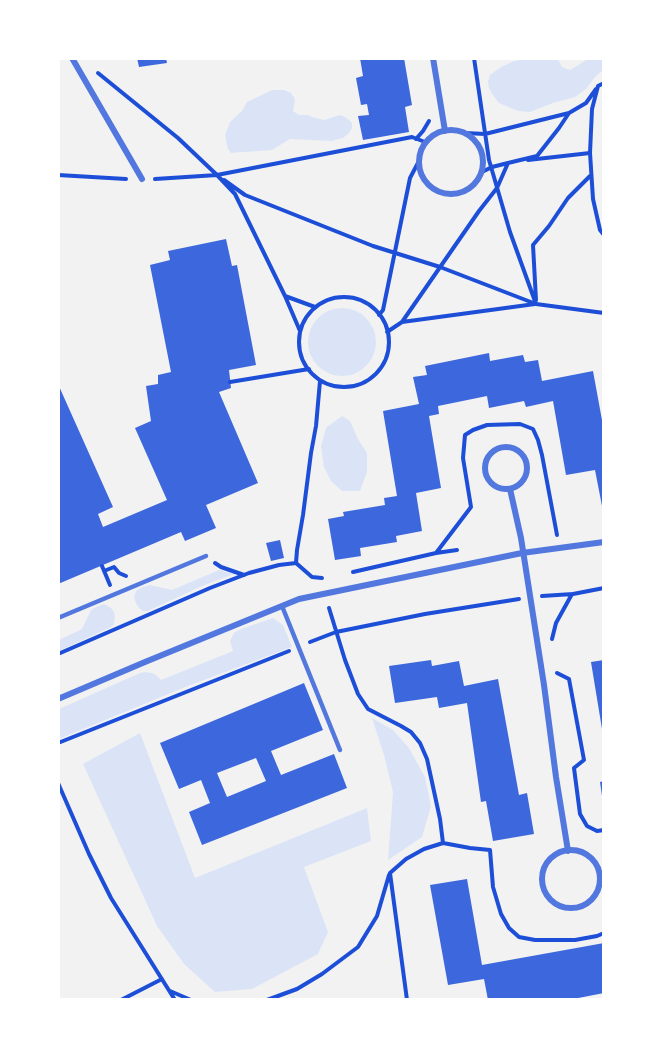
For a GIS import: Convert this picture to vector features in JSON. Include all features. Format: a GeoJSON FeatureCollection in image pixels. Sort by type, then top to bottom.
{"type":"FeatureCollection","features":[{"type":"Feature","properties":{"kind":"street"},"geometry":{"type":"LineString","coordinates":[[72,58],[142,180]]}},
{"type":"Feature","properties":{"kind":"street"},"geometry":{"type":"LineString","coordinates":[[433,58],[445,130]]}},
{"type":"Feature","properties":{"kind":"street"},"geometry":{"type":"LineString","coordinates":[[445,130],[465,133],[474,139],[484,158],[482,172],[475,184],[458,194],[447,195],[438,192],[428,184],[420,172],[419,161],[425,142],[445,130]]}},
{"type":"Feature","properties":{"kind":"street"},"geometry":{"type":"LineString","coordinates":[[504,446],[519,450],[526,460],[527,467],[522,482],[510,489],[502,489],[490,482],[484,468],[489,454],[504,446]]}},
{"type":"Feature","properties":{"kind":"street"},"geometry":{"type":"LineString","coordinates":[[510,489],[521,538],[568,851]]}},
{"type":"Feature","properties":{"kind":"street"},"geometry":{"type":"LineString","coordinates":[[58,699],[298,599],[522,553],[603,542]]}},
{"type":"Feature","properties":{"kind":"street"},"geometry":{"type":"LineString","coordinates":[[575,850],[590,857],[597,865],[600,875],[598,892],[592,900],[584,906],[574,908],[564,908],[555,904],[544,890],[542,880],[544,870],[552,858],[560,852],[568,851],[575,850]]}},
{"type":"Feature","properties":{"kind":"lane"},"geometry":{"type":"LineString","coordinates":[[58,618],[206,556]]}},
{"type":"Feature","properties":{"kind":"lane"},"geometry":{"type":"LineString","coordinates":[[282,606],[340,750]]}},
{"type":"Feature","properties":{"kind":"path"},"geometry":{"type":"LineString","coordinates":[[474,58],[485,134],[497,188],[536,304]]}},
{"type":"Feature","properties":{"kind":"path"},"geometry":{"type":"LineString","coordinates":[[95,70],[178,138],[235,194],[300,331]]}},
{"type":"Feature","properties":{"kind":"path"},"geometry":{"type":"LineString","coordinates":[[465,133],[485,134],[570,113],[586,103],[598,86],[603,83]]}},
{"type":"Feature","properties":{"kind":"path"},"geometry":{"type":"LineString","coordinates":[[598,86],[591,110],[590,176],[593,200],[603,235]]}},
{"type":"Feature","properties":{"kind":"path"},"geometry":{"type":"LineString","coordinates":[[482,172],[492,167],[537,156],[570,113]]}},
{"type":"Feature","properties":{"kind":"path"},"geometry":{"type":"LineString","coordinates":[[217,175],[412,137],[425,142]]}},
{"type":"Feature","properties":{"kind":"path"},"geometry":{"type":"LineString","coordinates":[[508,163],[590,153]]}},
{"type":"Feature","properties":{"kind":"path"},"geometry":{"type":"LineString","coordinates":[[379,315],[383,310],[410,178],[419,161]]}},
{"type":"Feature","properties":{"kind":"path"},"geometry":{"type":"LineString","coordinates":[[387,332],[402,322],[497,188],[508,163]]}},
{"type":"Feature","properties":{"kind":"path"},"geometry":{"type":"LineString","coordinates":[[217,175],[245,195],[373,246],[440,267],[536,304],[603,313]]}},
{"type":"Feature","properties":{"kind":"path"},"geometry":{"type":"LineString","coordinates":[[536,304],[533,246],[568,198],[590,176]]}},
{"type":"Feature","properties":{"kind":"path"},"geometry":{"type":"LineString","coordinates":[[285,296],[315,307]]}},
{"type":"Feature","properties":{"kind":"path"},"geometry":{"type":"LineString","coordinates":[[342,297],[356,299],[369,305],[379,315],[385,323],[389,343],[387,355],[375,374],[355,386],[344,387],[320,381],[303,359],[299,346],[300,331],[306,318],[315,307],[328,300],[342,297]]}},
{"type":"Feature","properties":{"kind":"path"},"geometry":{"type":"LineString","coordinates":[[402,322],[536,304]]}},
{"type":"Feature","properties":{"kind":"path"},"geometry":{"type":"LineString","coordinates":[[230,382],[309,369]]}},
{"type":"Feature","properties":{"kind":"path"},"geometry":{"type":"LineString","coordinates":[[296,563],[316,426],[320,381]]}},
{"type":"Feature","properties":{"kind":"path"},"geometry":{"type":"LineString","coordinates":[[436,553],[471,507],[463,458],[465,435],[487,425],[520,424],[533,429],[542,455],[557,535],[548,536]]}},
{"type":"Feature","properties":{"kind":"path"},"geometry":{"type":"LineString","coordinates":[[344,574],[459,550]]}},
{"type":"Feature","properties":{"kind":"path"},"geometry":{"type":"LineString","coordinates":[[58,654],[210,588],[279,565],[296,563],[312,577],[321,579],[333,576]]}},
{"type":"Feature","properties":{"kind":"path"},"geometry":{"type":"LineString","coordinates":[[102,566],[106,577]]}},
{"type":"Feature","properties":{"kind":"path"},"geometry":{"type":"LineString","coordinates":[[104,572],[114,567],[119,573],[133,578],[136,585]]}},
{"type":"Feature","properties":{"kind":"path"},"geometry":{"type":"LineString","coordinates":[[221,567],[245,575]]}},
{"type":"Feature","properties":{"kind":"path"},"geometry":{"type":"LineString","coordinates":[[58,743],[336,632],[425,614],[603,588]]}},
{"type":"Feature","properties":{"kind":"path"},"geometry":{"type":"LineString","coordinates":[[553,645],[552,636],[556,623],[573,594]]}},
{"type":"Feature","properties":{"kind":"path"},"geometry":{"type":"LineString","coordinates":[[329,608],[358,694],[368,709],[411,732],[420,743],[427,759],[444,843]]}},
{"type":"Feature","properties":{"kind":"path"},"geometry":{"type":"LineString","coordinates":[[555,664],[557,673],[569,679],[584,760],[574,768],[580,814],[587,826],[597,831],[603,830]]}},
{"type":"Feature","properties":{"kind":"path"},"geometry":{"type":"LineString","coordinates":[[58,783],[111,898],[175,999]]}},
{"type":"Feature","properties":{"kind":"path"},"geometry":{"type":"LineString","coordinates":[[267,999],[297,989],[322,974],[358,947],[377,916],[390,873],[406,859],[424,849],[444,843],[490,850],[493,887],[501,914],[509,928],[519,937],[535,940],[575,940],[603,933]]}},
{"type":"Feature","properties":{"kind":"path"},"geometry":{"type":"LineString","coordinates":[[390,873],[407,999]]}},
{"type":"Feature","properties":{"kind":"path"},"geometry":{"type":"LineString","coordinates":[[121,999],[162,979]]}},
{"type":"Feature","properties":{"kind":"path"},"geometry":{"type":"LineString","coordinates":[[170,990],[191,999]]}},
{"type":"Feature","properties":{"kind":"shaded area"},"geometry":{"type":"Polygon","coordinates":[[[530,58],[556,59],[562,67],[570,70],[588,59],[603,59],[603,70],[586,89],[575,97],[530,112],[518,111],[499,103],[489,88],[490,75],[514,61],[530,58]]]}},
{"type":"Feature","properties":{"kind":"shaded area"},"geometry":{"type":"Polygon","coordinates":[[[272,90],[284,90],[291,93],[295,99],[293,111],[299,115],[309,115],[324,120],[340,115],[352,123],[352,128],[343,138],[331,141],[290,139],[272,150],[231,153],[225,135],[230,122],[242,111],[247,102],[272,90]]]}},
{"type":"Feature","properties":{"kind":"shaded area"},"geometry":{"type":"Polygon","coordinates":[[[335,308],[349,308],[361,313],[371,323],[376,342],[371,361],[361,371],[349,376],[335,376],[323,371],[313,361],[308,349],[308,335],[313,323],[323,313],[335,308]]]}},
{"type":"Feature","properties":{"kind":"shaded area"},"geometry":{"type":"Polygon","coordinates":[[[342,416],[350,421],[367,453],[367,472],[360,491],[342,491],[331,481],[324,467],[321,446],[326,428],[342,416]]]}},
{"type":"Feature","properties":{"kind":"shaded area"},"geometry":{"type":"Polygon","coordinates":[[[219,570],[234,574],[148,611],[143,611],[136,603],[134,597],[136,591],[142,587],[150,585],[172,590],[219,570]]]}},
{"type":"Feature","properties":{"kind":"shaded area"},"geometry":{"type":"Polygon","coordinates":[[[104,604],[114,612],[114,624],[59,651],[59,640],[82,629],[91,610],[104,604]]]}},
{"type":"Feature","properties":{"kind":"shaded area"},"geometry":{"type":"Polygon","coordinates":[[[273,618],[283,625],[292,647],[188,686],[59,739],[59,709],[140,673],[152,673],[161,680],[233,651],[230,641],[234,633],[273,618]]]}},
{"type":"Feature","properties":{"kind":"shaded area"},"geometry":{"type":"Polygon","coordinates":[[[372,718],[393,730],[409,748],[425,777],[431,806],[422,837],[388,860],[393,792],[372,718]]]}},
{"type":"Feature","properties":{"kind":"shaded area"},"geometry":{"type":"Polygon","coordinates":[[[140,733],[195,878],[367,808],[371,841],[304,867],[328,932],[318,954],[252,989],[215,992],[184,964],[157,926],[83,764],[140,733]]]}},
{"type":"Feature","properties":{"kind":"building"},"geometry":{"type":"Polygon","coordinates":[[[137,58],[166,58],[167,63],[139,67],[137,58]]]}},
{"type":"Feature","properties":{"kind":"building"},"geometry":{"type":"Polygon","coordinates":[[[360,58],[404,58],[412,105],[405,107],[409,132],[363,140],[358,116],[369,115],[367,104],[361,105],[356,78],[363,76],[360,58]]]}},
{"type":"Feature","properties":{"kind":"building"},"geometry":{"type":"Polygon","coordinates":[[[226,239],[232,266],[237,265],[256,365],[229,370],[231,388],[219,392],[258,483],[206,505],[216,528],[185,541],[181,532],[58,584],[58,384],[113,507],[98,514],[103,527],[167,500],[135,428],[151,421],[146,386],[158,384],[158,375],[171,372],[150,265],[170,260],[168,251],[226,239]]]}},
{"type":"Feature","properties":{"kind":"building"},"geometry":{"type":"Polygon","coordinates":[[[489,353],[490,361],[523,355],[525,362],[538,360],[542,381],[593,371],[604,431],[604,505],[602,506],[595,470],[566,475],[553,401],[526,407],[524,401],[489,408],[487,396],[438,406],[439,414],[429,416],[441,488],[416,493],[422,531],[396,536],[397,542],[360,548],[361,556],[335,560],[328,519],[344,516],[343,512],[385,505],[384,498],[397,496],[383,411],[419,404],[413,377],[427,375],[425,366],[489,353]]]}},
{"type":"Feature","properties":{"kind":"building"},"geometry":{"type":"Polygon","coordinates":[[[280,540],[284,558],[271,561],[266,543],[280,540]]]}},
{"type":"Feature","properties":{"kind":"building"},"geometry":{"type":"Polygon","coordinates":[[[431,660],[432,666],[459,661],[464,686],[498,679],[519,795],[527,793],[534,834],[493,841],[486,801],[481,802],[467,703],[439,708],[437,697],[395,703],[389,666],[431,660]]]}},
{"type":"Feature","properties":{"kind":"building"},"geometry":{"type":"Polygon","coordinates":[[[604,660],[604,729],[602,729],[591,662],[604,660]]]}},
{"type":"Feature","properties":{"kind":"building"},"geometry":{"type":"Polygon","coordinates":[[[304,683],[323,730],[271,751],[281,775],[334,754],[347,788],[202,845],[189,812],[210,803],[201,780],[179,789],[160,743],[304,683]],[[256,758],[217,773],[227,797],[266,781],[256,758]]]}},
{"type":"Feature","properties":{"kind":"building"},"geometry":{"type":"Polygon","coordinates":[[[604,781],[604,796],[602,796],[600,782],[604,781]]]}},
{"type":"Feature","properties":{"kind":"building"},"geometry":{"type":"Polygon","coordinates":[[[467,879],[482,965],[604,943],[604,993],[568,1000],[488,1000],[484,979],[448,985],[430,885],[467,879]]]}}]}
